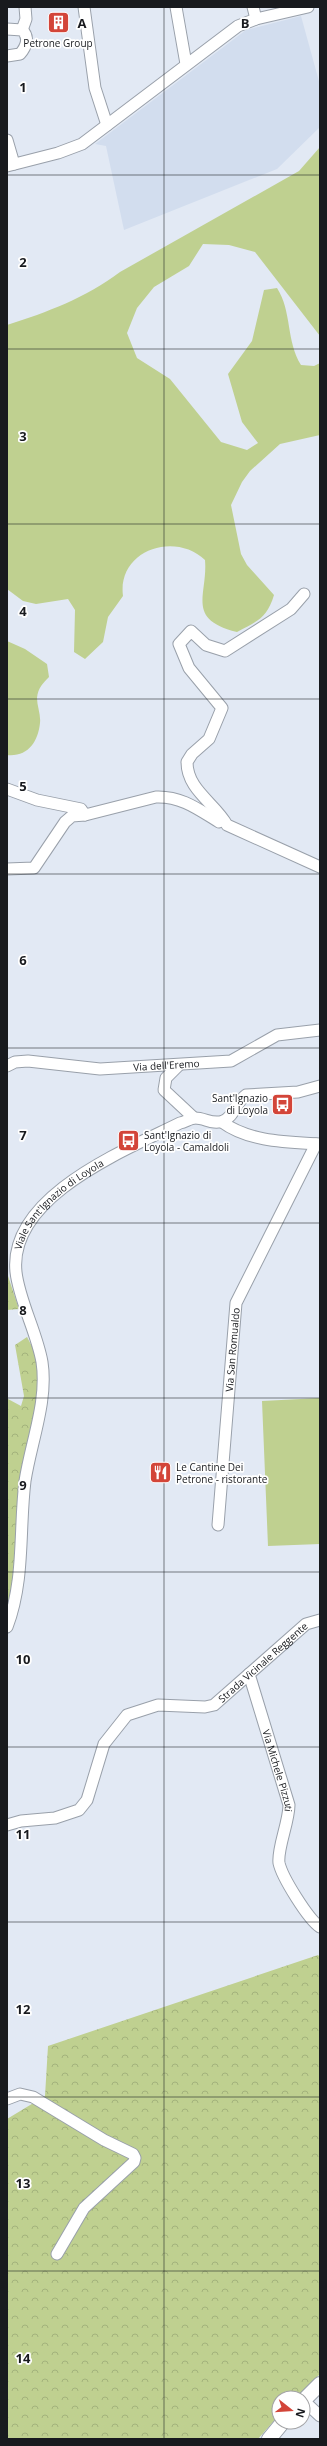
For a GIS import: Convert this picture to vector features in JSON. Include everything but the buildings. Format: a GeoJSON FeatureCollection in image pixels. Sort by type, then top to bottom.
{"type":"FeatureCollection","features":[{"type":"Feature","properties":{"kind":"street"},"geometry":{"type":"LineString","coordinates":[[22,30],[26,18],[25,7]]}},
{"type":"Feature","properties":{"kind":"street"},"geometry":{"type":"LineString","coordinates":[[84,7],[95,88],[107,125]]}},
{"type":"Feature","properties":{"kind":"street"},"geometry":{"type":"LineString","coordinates":[[176,7],[186,64]]}},
{"type":"Feature","properties":{"kind":"street"},"geometry":{"type":"LineString","coordinates":[[254,7],[256,19]]}},
{"type":"Feature","properties":{"kind":"street"},"geometry":{"type":"LineString","coordinates":[[7,140],[10,165],[71,149],[107,125],[238,26],[256,19],[308,7]]}},
{"type":"Feature","properties":{"kind":"street"},"geometry":{"type":"LineString","coordinates":[[7,29],[22,30]]}},
{"type":"Feature","properties":{"kind":"street"},"geometry":{"type":"LineString","coordinates":[[7,56],[20,54],[24,50],[27,38],[22,30]]}},
{"type":"Feature","properties":{"kind":"street"},"geometry":{"type":"LineString","coordinates":[[227,825],[222,815],[209,805],[190,779],[187,769],[187,762],[192,754],[209,739],[222,708],[189,668],[179,644],[191,631],[206,645],[226,651],[291,608],[304,594]]}},
{"type":"Feature","properties":{"kind":"street"},"geometry":{"type":"LineString","coordinates":[[7,789],[28,798],[81,809],[85,815]]}},
{"type":"Feature","properties":{"kind":"street"},"geometry":{"type":"LineString","coordinates":[[7,869],[34,868],[65,822],[72,816],[85,815],[156,797],[167,797],[203,810],[227,825],[320,867]]}},
{"type":"Feature","properties":{"kind":"street","name":"Via dell'Eremo"},"geometry":{"type":"LineString","coordinates":[[7,1066],[15,1062],[28,1061],[80,1068],[179,1065],[231,1061],[278,1035],[320,1030]]}},
{"type":"Feature","properties":{"kind":"street"},"geometry":{"type":"LineString","coordinates":[[179,1065],[166,1078],[164,1090],[194,1118],[207,1122],[222,1122],[228,1118],[239,1100],[246,1096],[298,1092],[320,1086]]}},
{"type":"Feature","properties":{"kind":"street","name":"Viale Sant'Ignazio di Loyola"},"geometry":{"type":"LineString","coordinates":[[7,1626],[16,1596],[26,1481],[43,1388],[42,1360],[16,1272],[16,1253],[27,1227],[45,1203],[66,1184],[117,1154],[180,1123],[194,1118]]}},
{"type":"Feature","properties":{"kind":"street","name":"Via San Romualdo"},"geometry":{"type":"LineString","coordinates":[[218,1525],[236,1303],[318,1144],[278,1141],[236,1130],[222,1122]]}},
{"type":"Feature","properties":{"kind":"street","name":"Strada Vicinale Reggente"},"geometry":{"type":"LineString","coordinates":[[7,1825],[21,1821],[56,1818],[79,1810],[87,1800],[104,1744],[127,1715],[158,1705],[205,1707],[214,1705],[306,1624],[320,1620]]}},
{"type":"Feature","properties":{"kind":"street","name":"Via Michele Pizzuti"},"geometry":{"type":"LineString","coordinates":[[248,1674],[289,1806],[289,1817],[279,1862],[295,1897],[320,1927]]}},
{"type":"Feature","properties":{"kind":"street"},"geometry":{"type":"LineString","coordinates":[[7,2099],[20,2094],[33,2097],[104,2140],[133,2154],[135,2158],[134,2162],[84,2208],[57,2254]]}},
{"type":"Feature","properties":{"kind":"street"},"geometry":{"type":"LineString","coordinates":[[311,2393],[320,2384]]}},
{"type":"Feature","properties":{"kind":"street"},"geometry":{"type":"LineString","coordinates":[[311,2408],[320,2416]]}},
{"type":"Feature","properties":{"kind":"street"},"geometry":{"type":"LineString","coordinates":[[269,2439],[276,2430]]}},
{"type":"Feature","properties":{"kind":"shaded area"},"geometry":{"type":"Polygon","coordinates":[[[301,16],[320,85],[320,127],[277,169],[124,230],[106,146],[95,144],[246,30],[301,16]]]}},
{"type":"Feature","properties":{"kind":"green space"},"geometry":{"type":"Polygon","coordinates":[[[320,147],[320,336],[255,252],[229,245],[203,244],[189,266],[154,287],[137,308],[127,333],[137,358],[170,379],[221,442],[247,450],[258,443],[242,422],[228,374],[252,341],[264,290],[277,288],[282,297],[293,346],[301,365],[314,366],[320,363],[320,435],[280,444],[250,471],[242,482],[231,505],[241,554],[247,565],[274,595],[271,603],[261,618],[237,632],[221,627],[210,620],[205,613],[203,595],[205,560],[193,551],[179,547],[164,547],[150,550],[138,557],[129,567],[124,580],[123,596],[108,617],[103,642],[85,659],[74,652],[75,610],[68,599],[36,604],[23,601],[7,589],[7,325],[37,315],[80,297],[120,272],[299,171],[320,147]]]}},
{"type":"Feature","properties":{"kind":"green space"},"geometry":{"type":"Polygon","coordinates":[[[7,641],[25,649],[47,664],[49,677],[38,691],[37,701],[40,720],[37,736],[31,747],[21,754],[14,755],[7,755],[7,641]]]}},
{"type":"Feature","properties":{"kind":"green space"},"geometry":{"type":"Polygon","coordinates":[[[7,1273],[19,1309],[7,1310],[7,1273]]]}},
{"type":"Feature","properties":{"kind":"green space"},"geometry":{"type":"Polygon","coordinates":[[[27,1337],[36,1354],[39,1387],[20,1483],[12,1590],[7,1612],[7,1395],[8,1399],[21,1406],[24,1396],[15,1345],[27,1337]]]}},
{"type":"Feature","properties":{"kind":"green space"},"geometry":{"type":"Polygon","coordinates":[[[320,1398],[320,1544],[268,1546],[262,1401],[320,1398]]]}},
{"type":"Feature","properties":{"kind":"green space"},"geometry":{"type":"Polygon","coordinates":[[[318,1955],[320,1957],[320,2374],[304,2390],[271,2390],[271,2424],[258,2439],[7,2439],[7,2119],[45,2096],[48,2046],[318,1955]]]}},
{"type":"Feature","properties":{"kind":"place","name":"Petrone Group"},"geometry":{"type":"Point","coordinates":[58,23]}},
{"type":"Feature","properties":{"kind":"place","name":"Sant'Ignazio di Loyola"},"geometry":{"type":"Point","coordinates":[283,1104]}},
{"type":"Feature","properties":{"kind":"place","name":"Sant'Ignazio di Loyola - Camaldoli"},"geometry":{"type":"Point","coordinates":[128,1141]}},
{"type":"Feature","properties":{"kind":"place","name":"Le Cantine Dei Petrone - ristorante"},"geometry":{"type":"Point","coordinates":[161,1473]}}]}
